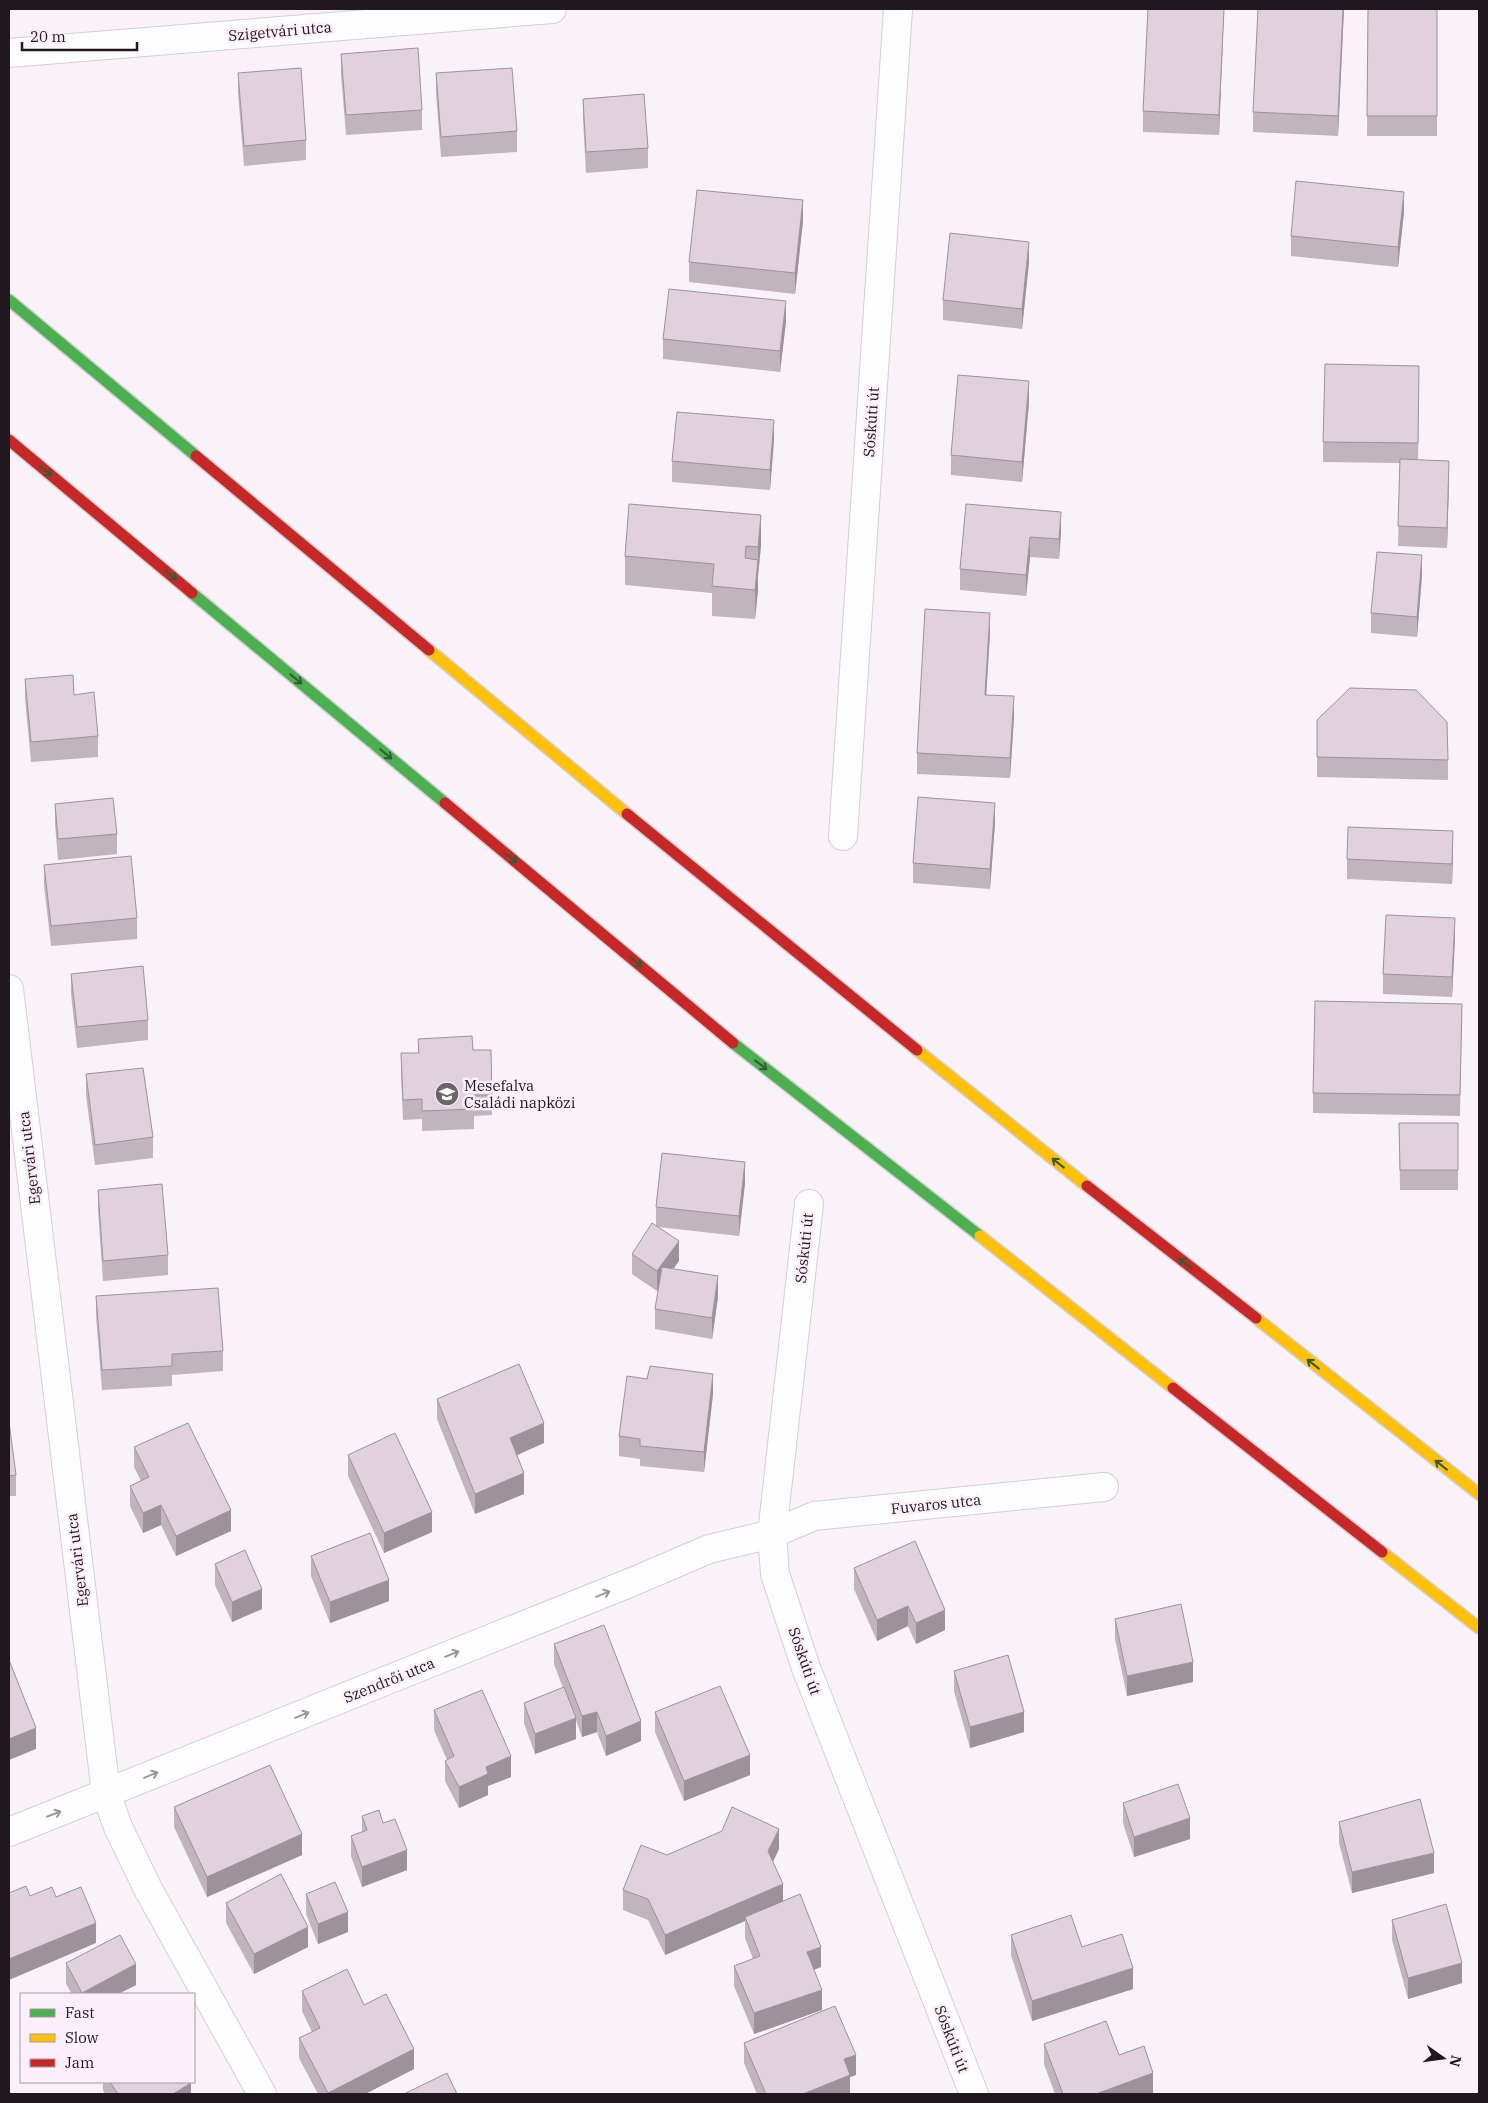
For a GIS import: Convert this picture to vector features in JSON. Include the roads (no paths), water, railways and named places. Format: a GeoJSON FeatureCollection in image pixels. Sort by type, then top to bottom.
{"type":"FeatureCollection","features":[{"type":"Feature","properties":{"kind":"highway"},"geometry":{"type":"LineString","coordinates":[[9,300],[681,860],[1019,1132],[1479,1494]]}},
{"type":"Feature","properties":{"kind":"highway"},"geometry":{"type":"LineString","coordinates":[[9,440],[736,1045],[1479,1628]]}},
{"type":"Feature","properties":{"kind":"street","name":"Szigetvári utca"},"geometry":{"type":"LineString","coordinates":[[9,53],[552,9]]}},
{"type":"Feature","properties":{"kind":"street","name":"Sóskúti út"},"geometry":{"type":"LineString","coordinates":[[843,836],[898,9]]}},
{"type":"Feature","properties":{"kind":"street","name":"Egervári utca"},"geometry":{"type":"LineString","coordinates":[[9,989],[106,1794],[118,1827],[148,1889],[262,2094]]}},
{"type":"Feature","properties":{"kind":"street","name":"Sóskúti út"},"geometry":{"type":"LineString","coordinates":[[809,1204],[772,1534],[775,1574],[806,1668],[974,2094]]}},
{"type":"Feature","properties":{"kind":"street","name":"Fuvaros utca"},"geometry":{"type":"LineString","coordinates":[[772,1534],[814,1516],[1104,1487]]}},
{"type":"Feature","properties":{"kind":"street","name":"Szendrői utca"},"geometry":{"type":"LineString","coordinates":[[9,1832],[632,1582],[709,1549],[772,1534]]}},
{"type":"Feature","properties":{"kind":"place","name":"Mesefalva Családi napközi"},"geometry":{"type":"Point","coordinates":[447,1094]}}]}
